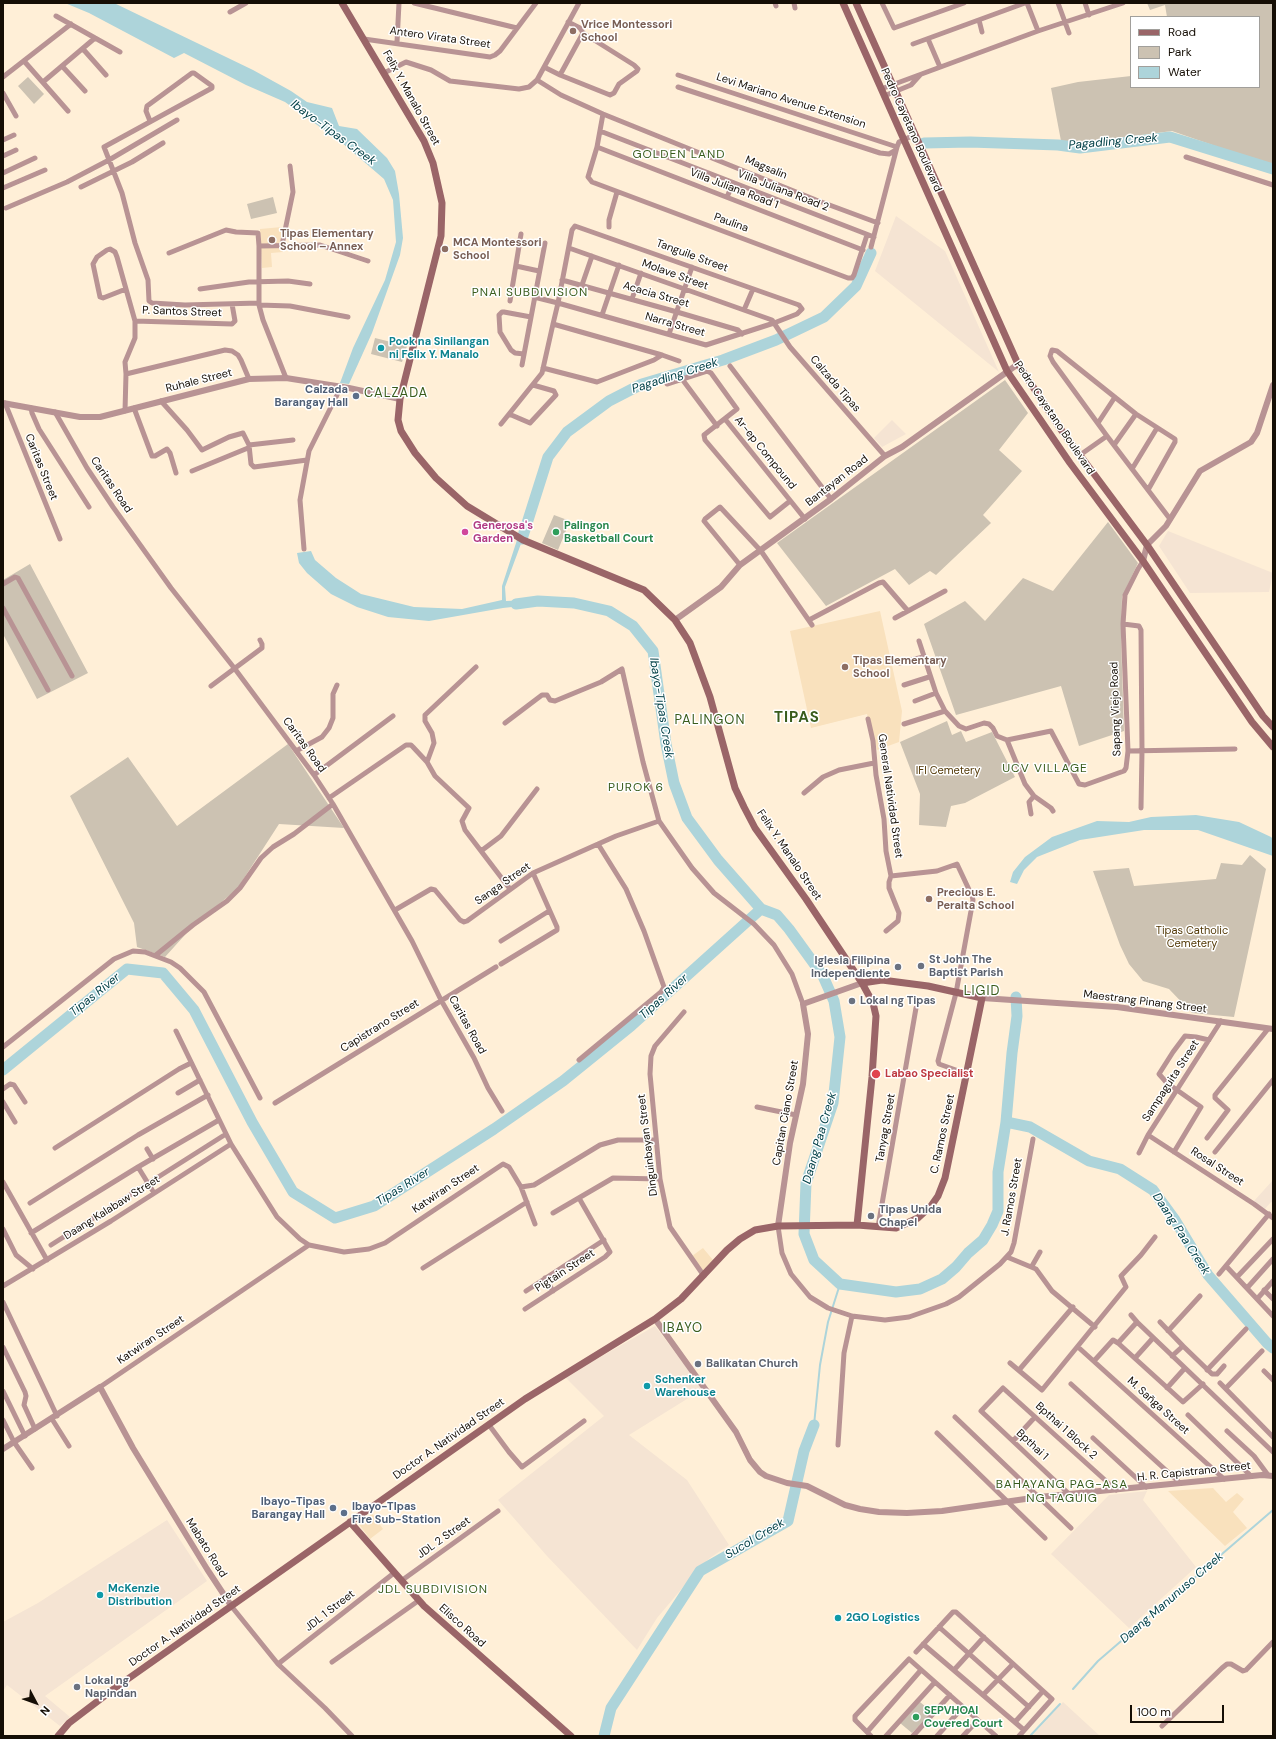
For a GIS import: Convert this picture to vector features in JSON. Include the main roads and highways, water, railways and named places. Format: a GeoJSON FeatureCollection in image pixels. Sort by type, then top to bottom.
{"type":"FeatureCollection","features":[{"type":"Feature","properties":{"kind":"main road","name":"Felix Y. Manalo Street"},"geometry":{"type":"LineString","coordinates":[[342,3],[424,141],[433,163],[442,203],[441,236],[400,399],[398,420],[404,436],[425,465],[460,500],[489,521],[518,538],[559,556],[639,587],[649,594],[675,620],[690,643],[698,661],[710,697],[735,788],[744,807],[755,828],[806,899],[862,983],[873,1003],[875,1022],[872,1077],[857,1225]]}},
{"type":"Feature","properties":{"kind":"main road","name":"Pedro Cayetano Boulevard"},"geometry":{"type":"LineString","coordinates":[[843,3],[1007,371],[1070,463],[1143,561],[1252,722],[1273,747]]}},
{"type":"Feature","properties":{"kind":"main road","name":"Pedro Cayetano Boulevard"},"geometry":{"type":"LineString","coordinates":[[856,3],[1018,364],[1047,409],[1147,545],[1259,709],[1273,727]]}},
{"type":"Feature","properties":{"kind":"main road","name":"C. Ramos Street"},"geometry":{"type":"LineString","coordinates":[[862,983],[882,980],[928,986],[982,998],[945,1178],[938,1196],[931,1206],[918,1218],[896,1228],[878,1227]]}},
{"type":"Feature","properties":{"kind":"main road","name":"Doctor A. Natividad Street"},"geometry":{"type":"LineString","coordinates":[[58,1736],[69,1723],[115,1688],[232,1607],[525,1399],[656,1319],[681,1299],[728,1250],[755,1230],[778,1226],[812,1224],[878,1227]]}},
{"type":"Feature","properties":{"kind":"main road","name":"Elisco Road"},"geometry":{"type":"LineString","coordinates":[[350,1522],[418,1601],[571,1736]]}},
{"type":"Feature","properties":{"kind":"water","name":"Ibayo-Tipas Creek"},"geometry":{"type":"Polygon","coordinates":[[[65,3],[114,3],[253,70],[291,91],[307,102],[332,108],[339,126],[357,129],[387,158],[395,171],[399,194],[403,238],[400,255],[372,333],[349,384],[340,383],[353,348],[385,280],[396,242],[393,200],[384,179],[341,142],[285,102],[246,85],[184,53],[174,58],[89,13],[65,3]]]}},
{"type":"Feature","properties":{"kind":"water"},"geometry":{"type":"Polygon","coordinates":[[[517,540],[522,541],[505,587],[506,601],[530,600],[530,605],[503,608],[429,621],[388,617],[357,607],[331,594],[307,573],[299,563],[297,553],[311,551],[315,560],[336,578],[361,594],[414,607],[462,609],[502,600],[502,586],[517,540]]]}},
{"type":"Feature","properties":{"kind":"water"},"geometry":{"type":"Polygon","coordinates":[[[1196,815],[1239,822],[1271,837],[1273,839],[1273,856],[1198,830],[1144,830],[1080,840],[1037,857],[1024,870],[1017,884],[1010,882],[1013,872],[1025,857],[1052,837],[1097,821],[1129,822],[1151,817],[1196,815]]]}},
{"type":"Feature","properties":{"kind":"waterway","name":"Pagadling Creek"},"geometry":{"type":"LineString","coordinates":[[924,143],[970,142],[1058,145],[1080,148],[1170,137],[1273,169]]}},
{"type":"Feature","properties":{"kind":"waterway","name":"Pagadling Creek"},"geometry":{"type":"LineString","coordinates":[[522,539],[548,457],[567,432],[609,401],[642,384],[723,360],[776,340],[824,317],[856,286],[871,253]]}},
{"type":"Feature","properties":{"kind":"waterway","name":"Daang Paa Creek"},"geometry":{"type":"LineString","coordinates":[[516,604],[538,601],[574,603],[609,611],[633,626],[653,651],[666,744],[674,783],[687,818],[718,860],[761,909],[777,915],[823,976],[834,1001],[840,1037],[833,1103],[806,1183],[804,1234],[814,1260],[840,1284],[896,1292],[920,1289],[942,1279],[983,1240],[998,1211],[998,1172],[1006,1122],[1030,1127],[1089,1161],[1120,1169],[1153,1190],[1175,1220],[1208,1275],[1273,1348]]}},
{"type":"Feature","properties":{"kind":"waterway","name":"Tipas River"},"geometry":{"type":"LineString","coordinates":[[3,1070],[127,969],[163,973],[194,1010],[252,1122],[293,1192],[335,1218],[374,1206],[494,1129],[563,1081],[631,1026],[761,909]]}},
{"type":"Feature","properties":{"kind":"waterway"},"geometry":{"type":"LineString","coordinates":[[1006,1122],[1017,1016],[1016,997]]}},
{"type":"Feature","properties":{"kind":"waterway","name":"Sucol Creek"},"geometry":{"type":"LineString","coordinates":[[814,1425],[820,1365],[828,1322],[840,1284]]}},
{"type":"Feature","properties":{"kind":"waterway","name":"Sucol Creek"},"geometry":{"type":"LineString","coordinates":[[604,1736],[611,1708],[700,1571],[788,1521],[804,1451],[814,1425]]}},
{"type":"Feature","properties":{"kind":"waterway","name":"Daang Manunuso Creek"},"geometry":{"type":"LineString","coordinates":[[1073,1689],[1098,1661],[1273,1510]]}},
{"type":"Feature","properties":{"kind":"waterway","name":"Daang Manunuso Creek"},"geometry":{"type":"LineString","coordinates":[[1030,1736],[1060,1704]]}},
{"type":"Feature","properties":{"kind":"place","name":"Vrice Montessori School"},"geometry":{"type":"Point","coordinates":[573,31]}},
{"type":"Feature","properties":{"kind":"place","name":"Tipas Elementary School – Annex"},"geometry":{"type":"Point","coordinates":[272,240]}},
{"type":"Feature","properties":{"kind":"place","name":"MCA Montessori School"},"geometry":{"type":"Point","coordinates":[445,249]}},
{"type":"Feature","properties":{"kind":"place","name":"Pook na Sinilangan ni Felix Y. Manalo"},"geometry":{"type":"Point","coordinates":[381,348]}},
{"type":"Feature","properties":{"kind":"place","name":"Calzada Barangay Hall"},"geometry":{"type":"Point","coordinates":[356,396]}},
{"type":"Feature","properties":{"kind":"place","name":"Generosa's Garden"},"geometry":{"type":"Point","coordinates":[465,532]}},
{"type":"Feature","properties":{"kind":"place","name":"Palingon Basketball Court"},"geometry":{"type":"Point","coordinates":[556,532]}},
{"type":"Feature","properties":{"kind":"place","name":"Tipas Elementary School"},"geometry":{"type":"Point","coordinates":[845,667]}},
{"type":"Feature","properties":{"kind":"place","name":"Precious E. Peralta School"},"geometry":{"type":"Point","coordinates":[929,899]}},
{"type":"Feature","properties":{"kind":"place","name":"St John The Baptist Parish"},"geometry":{"type":"Point","coordinates":[921,966]}},
{"type":"Feature","properties":{"kind":"place","name":"Iglesia Filipina Independiente"},"geometry":{"type":"Point","coordinates":[898,967]}},
{"type":"Feature","properties":{"kind":"place","name":"Lokal ng Tipas"},"geometry":{"type":"Point","coordinates":[852,1001]}},
{"type":"Feature","properties":{"kind":"place","name":"Labao Specialist"},"geometry":{"type":"Point","coordinates":[876,1074]}},
{"type":"Feature","properties":{"kind":"place","name":"Tipas Unida Chapel"},"geometry":{"type":"Point","coordinates":[871,1216]}},
{"type":"Feature","properties":{"kind":"place","name":"Balikatan Church"},"geometry":{"type":"Point","coordinates":[698,1364]}},
{"type":"Feature","properties":{"kind":"place","name":"Schenker Warehouse"},"geometry":{"type":"Point","coordinates":[647,1386]}},
{"type":"Feature","properties":{"kind":"place","name":"Ibayo-Tipas Barangay Hall"},"geometry":{"type":"Point","coordinates":[333,1508]}},
{"type":"Feature","properties":{"kind":"place","name":"Ibayo-TIpas Fire Sub-Station"},"geometry":{"type":"Point","coordinates":[344,1513]}},
{"type":"Feature","properties":{"kind":"place","name":"McKenzie Distribution"},"geometry":{"type":"Point","coordinates":[100,1595]}},
{"type":"Feature","properties":{"kind":"place","name":"2GO Logistics"},"geometry":{"type":"Point","coordinates":[838,1618]}},
{"type":"Feature","properties":{"kind":"place","name":"Lokal ng Napindan"},"geometry":{"type":"Point","coordinates":[77,1687]}},
{"type":"Feature","properties":{"kind":"place","name":"SEPVHOAI Covered Court"},"geometry":{"type":"Point","coordinates":[916,1717]}},
{"type":"Feature","properties":{"kind":"district","name":"GOLDEN LAND"},"geometry":{"type":"Point","coordinates":[679,155]}},
{"type":"Feature","properties":{"kind":"district","name":"PNAI SUBDIVISION"},"geometry":{"type":"Point","coordinates":[530,293]}},
{"type":"Feature","properties":{"kind":"district","name":"CALZADA"},"geometry":{"type":"Point","coordinates":[396,394]}},
{"type":"Feature","properties":{"kind":"district","name":"TIPAS"},"geometry":{"type":"Point","coordinates":[797,718]}},
{"type":"Feature","properties":{"kind":"district","name":"PALINGON"},"geometry":{"type":"Point","coordinates":[710,721]}},
{"type":"Feature","properties":{"kind":"district","name":"UCV VILLAGE"},"geometry":{"type":"Point","coordinates":[1045,769]}},
{"type":"Feature","properties":{"kind":"district","name":"PUROK 6"},"geometry":{"type":"Point","coordinates":[636,788]}},
{"type":"Feature","properties":{"kind":"district","name":"LIGID"},"geometry":{"type":"Point","coordinates":[982,992]}},
{"type":"Feature","properties":{"kind":"district","name":"IBAYO"},"geometry":{"type":"Point","coordinates":[683,1329]}},
{"type":"Feature","properties":{"kind":"district","name":"BAHAYANG PAG-ASA NG TAGUIG"},"geometry":{"type":"Point","coordinates":[1062,1492]}},
{"type":"Feature","properties":{"kind":"district","name":"JDL SUBDIVISION"},"geometry":{"type":"Point","coordinates":[433,1590]}},
{"type":"Feature","properties":{"kind":"park label","name":"IFI Cemetery"},"geometry":{"type":"Point","coordinates":[948,771]}},
{"type":"Feature","properties":{"kind":"park label","name":"Tipas Catholic Cemetery"},"geometry":{"type":"Point","coordinates":[1192,937]}}]}
